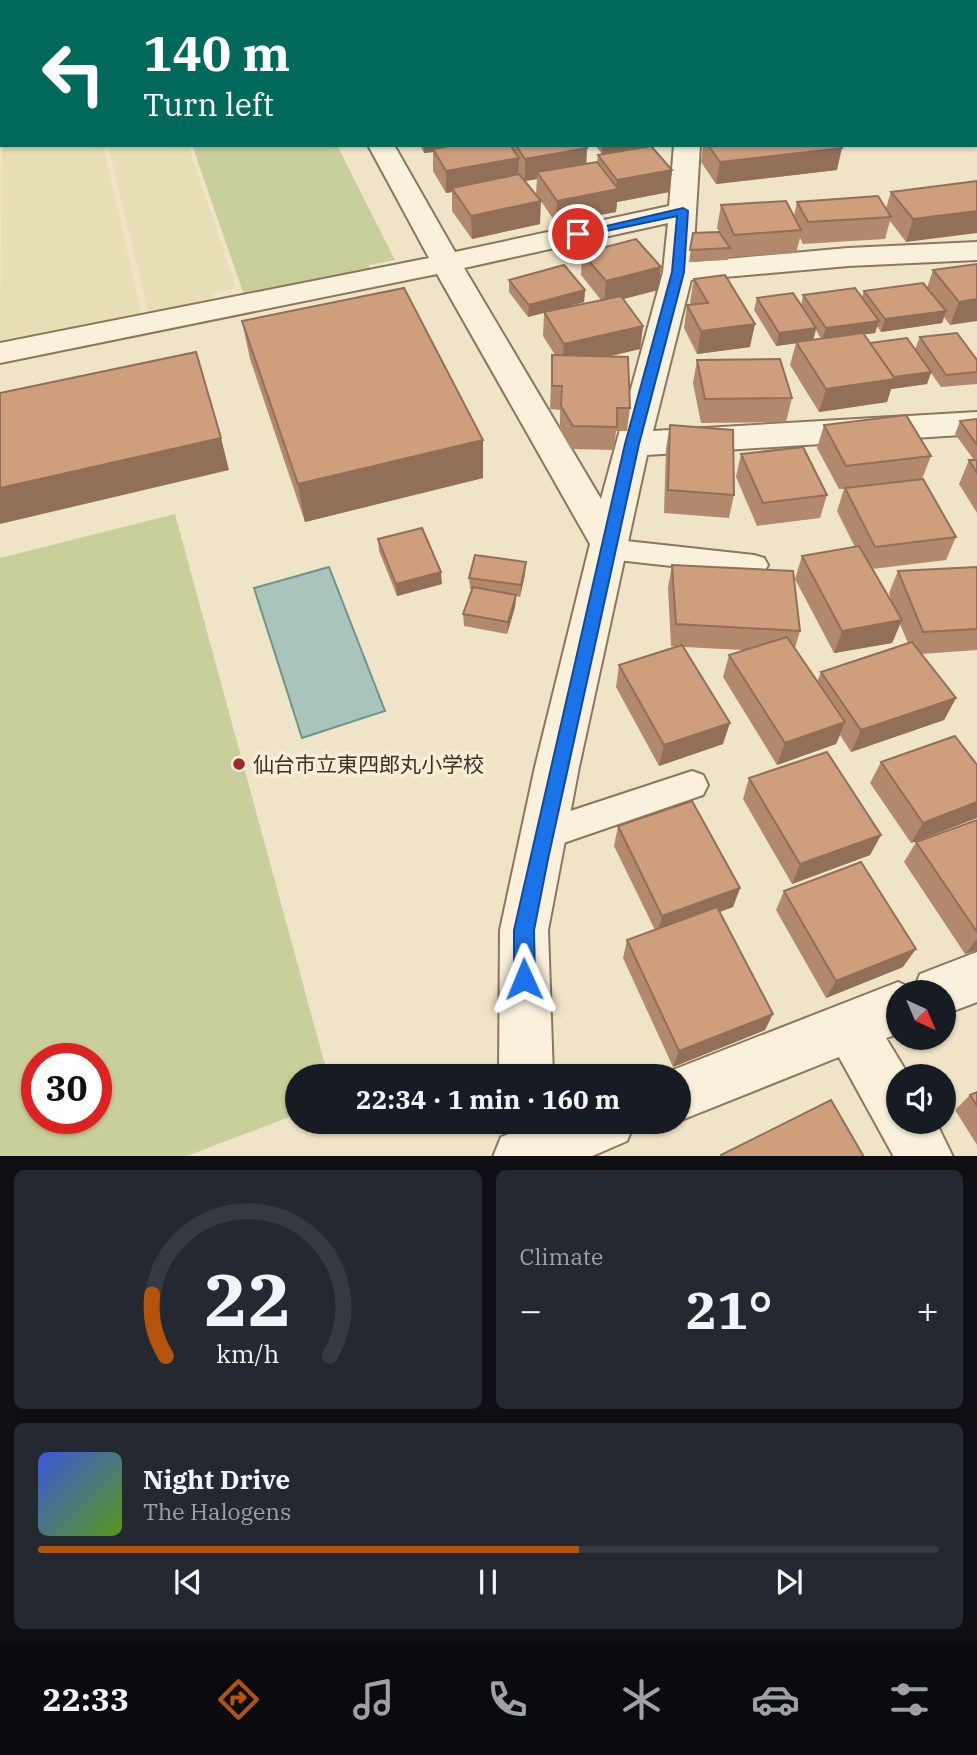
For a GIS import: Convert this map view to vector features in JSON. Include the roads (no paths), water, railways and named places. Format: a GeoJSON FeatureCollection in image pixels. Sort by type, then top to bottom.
{"type":"FeatureCollection","features":[{"type":"Feature","properties":{"kind":"street"},"geometry":{"type":"LineString","coordinates":[[382,147],[609,546]]}},
{"type":"Feature","properties":{"kind":"street"},"geometry":{"type":"LineString","coordinates":[[526,1064],[524,930],[632,444],[678,272],[687,147]]}},
{"type":"Feature","properties":{"kind":"street"},"geometry":{"type":"LineString","coordinates":[[0,353],[446,263],[683,211]]}},
{"type":"Feature","properties":{"kind":"street"},"geometry":{"type":"LineString","coordinates":[[678,272],[848,257],[977,251]]}},
{"type":"Feature","properties":{"kind":"street"},"geometry":{"type":"LineString","coordinates":[[632,444],[977,423]]}},
{"type":"Feature","properties":{"kind":"street"},"geometry":{"type":"LineString","coordinates":[[956,985],[977,977]]}},
{"type":"Feature","properties":{"kind":"street"},"geometry":{"type":"LineString","coordinates":[[691,1089],[886,1013]]}},
{"type":"Feature","properties":{"kind":"street"},"geometry":{"type":"LineString","coordinates":[[850,1027],[886,1088]]}},
{"type":"Feature","properties":{"kind":"street"},"geometry":{"type":"LineString","coordinates":[[526,1147],[569,1134]]}},
{"type":"Feature","properties":{"kind":"street"},"geometry":{"type":"LineString","coordinates":[[912,1134],[924,1156]]}},
{"type":"Feature","properties":{"kind":"lane"},"geometry":{"type":"LineString","coordinates":[[609,546],[754,565]]}},
{"type":"Feature","properties":{"kind":"lane"},"geometry":{"type":"LineString","coordinates":[[543,835],[692,785]]}},
{"type":"Feature","properties":{"kind":"water"},"geometry":{"type":"Polygon","coordinates":[[[329,567],[385,711],[302,738],[254,588],[329,567]]]}},
{"type":"Feature","properties":{"kind":"place","name":"仙台市立東四郎丸小学校"},"geometry":{"type":"Point","coordinates":[239,764]}}]}
